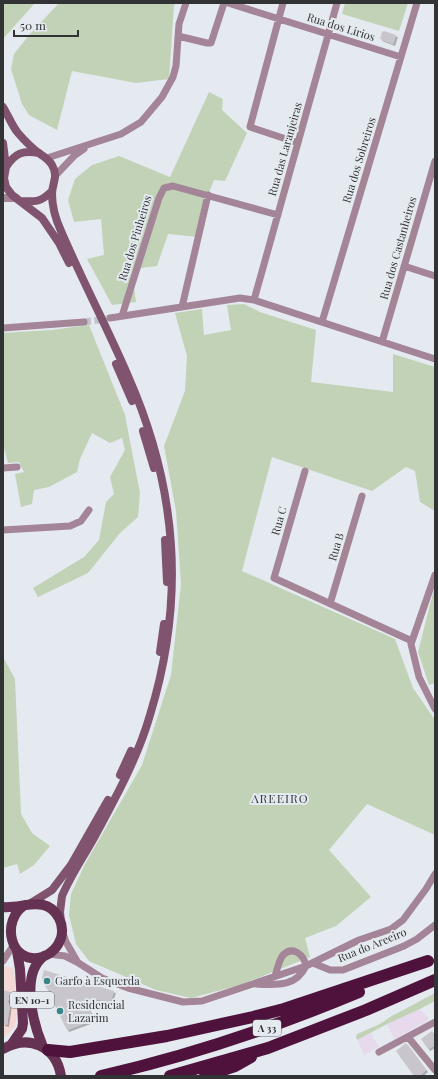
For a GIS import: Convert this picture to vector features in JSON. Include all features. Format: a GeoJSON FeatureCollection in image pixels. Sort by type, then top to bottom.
{"type":"FeatureCollection","features":[{"type":"Feature","properties":{"kind":"highway"},"geometry":{"type":"LineString","coordinates":[[49,1052],[70,1052],[163,1036],[253,1017],[284,1009],[431,960]]}},
{"type":"Feature","properties":{"kind":"highway","name":"A 33"},"geometry":{"type":"LineString","coordinates":[[100,1076],[172,1058],[261,1030],[350,996],[431,960]]}},
{"type":"Feature","properties":{"kind":"highway","name":"A 33"},"geometry":{"type":"LineString","coordinates":[[170,1076],[268,1048],[366,1010],[435,980]]}},
{"type":"Feature","properties":{"kind":"highway"},"geometry":{"type":"LineString","coordinates":[[205,1076],[236,1066],[268,1048]]}},
{"type":"Feature","properties":{"kind":"main road"},"geometry":{"type":"LineString","coordinates":[[3,107],[17,132],[53,167],[56,176],[52,191],[54,213],[59,227],[128,377],[156,452],[169,522],[172,560],[172,601],[168,638],[161,676],[150,717],[131,766],[62,896],[60,912],[62,928]]}},
{"type":"Feature","properties":{"kind":"main road"},"geometry":{"type":"LineString","coordinates":[[3,143],[5,148],[6,167],[4,179],[6,187],[12,195],[42,218],[59,243],[104,336],[134,407],[152,462],[159,492],[167,557],[167,592],[161,650],[147,709],[132,748],[116,784],[71,865],[52,890],[28,904]]}},
{"type":"Feature","properties":{"kind":"main road"},"geometry":{"type":"LineString","coordinates":[[6,167],[10,160],[22,153],[30,151],[43,156]]}},
{"type":"Feature","properties":{"kind":"main road"},"geometry":{"type":"LineString","coordinates":[[18,200],[36,202],[45,198],[52,191]]}},
{"type":"Feature","properties":{"kind":"main road"},"geometry":{"type":"LineString","coordinates":[[3,907],[37,903],[49,907],[57,915],[62,928]]}},
{"type":"Feature","properties":{"kind":"main road","name":"EN 10-1"},"geometry":{"type":"LineString","coordinates":[[7,1047],[22,1030],[23,1023],[20,969],[15,948],[6,930],[11,917],[20,908],[28,904]]}},
{"type":"Feature","properties":{"kind":"main road","name":"EN 10-1"},"geometry":{"type":"LineString","coordinates":[[61,1076],[37,1031],[33,1013],[31,977],[38,960],[56,947],[60,942],[62,928]]}},
{"type":"Feature","properties":{"kind":"main road"},"geometry":{"type":"LineString","coordinates":[[15,948],[28,957],[34,958],[46,955]]}},
{"type":"Feature","properties":{"kind":"main road","name":"EN 10-1"},"geometry":{"type":"LineString","coordinates":[[7,1047],[23,1042],[31,1043],[49,1052]]}},
{"type":"Feature","properties":{"kind":"street"},"geometry":{"type":"LineString","coordinates":[[43,156],[99,142],[121,134],[141,122],[162,97],[173,77],[176,66],[179,24],[186,3]]}},
{"type":"Feature","properties":{"kind":"street"},"geometry":{"type":"LineString","coordinates":[[178,36],[211,43],[224,3]]}},
{"type":"Feature","properties":{"kind":"street","name":"Rua dos Lirios"},"geometry":{"type":"LineString","coordinates":[[228,3],[401,57]]}},
{"type":"Feature","properties":{"kind":"street"},"geometry":{"type":"LineString","coordinates":[[283,3],[250,127],[298,143]]}},
{"type":"Feature","properties":{"kind":"street","name":"Rua das Laranjeiras"},"geometry":{"type":"LineString","coordinates":[[254,300],[337,3]]}},
{"type":"Feature","properties":{"kind":"street","name":"Rua dos Sobreiros"},"geometry":{"type":"LineString","coordinates":[[322,322],[417,3]]}},
{"type":"Feature","properties":{"kind":"street"},"geometry":{"type":"LineString","coordinates":[[56,176],[74,156],[99,142]]}},
{"type":"Feature","properties":{"kind":"street","name":"Rua dos Castanheiros"},"geometry":{"type":"LineString","coordinates":[[382,342],[404,266],[433,178],[435,161]]}},
{"type":"Feature","properties":{"kind":"street","name":"Rua dos Pinheiros"},"geometry":{"type":"LineString","coordinates":[[122,316],[161,190],[167,186],[173,186],[208,195],[278,215]]}},
{"type":"Feature","properties":{"kind":"street"},"geometry":{"type":"LineString","coordinates":[[182,307],[208,195]]}},
{"type":"Feature","properties":{"kind":"street"},"geometry":{"type":"LineString","coordinates":[[3,198],[18,200]]}},
{"type":"Feature","properties":{"kind":"street"},"geometry":{"type":"LineString","coordinates":[[404,266],[435,276]]}},
{"type":"Feature","properties":{"kind":"street"},"geometry":{"type":"LineString","coordinates":[[110,318],[240,298],[254,300],[435,359]]}},
{"type":"Feature","properties":{"kind":"street"},"geometry":{"type":"LineString","coordinates":[[3,328],[84,322]]}},
{"type":"Feature","properties":{"kind":"street"},"geometry":{"type":"LineString","coordinates":[[3,468],[17,467]]}},
{"type":"Feature","properties":{"kind":"street","name":"Rua C"},"geometry":{"type":"LineString","coordinates":[[306,470],[274,578],[330,604]]}},
{"type":"Feature","properties":{"kind":"street","name":"Rua B"},"geometry":{"type":"LineString","coordinates":[[330,604],[362,496]]}},
{"type":"Feature","properties":{"kind":"street"},"geometry":{"type":"LineString","coordinates":[[3,530],[70,526],[81,521],[89,510]]}},
{"type":"Feature","properties":{"kind":"street"},"geometry":{"type":"LineString","coordinates":[[435,575],[412,641],[419,677],[435,710]]}},
{"type":"Feature","properties":{"kind":"street"},"geometry":{"type":"LineString","coordinates":[[330,604],[412,641]]}},
{"type":"Feature","properties":{"kind":"street"},"geometry":{"type":"LineString","coordinates":[[46,955],[66,956],[102,978],[128,988],[183,1002],[202,1001],[310,964],[359,940],[391,929],[403,920],[435,874]]}},
{"type":"Feature","properties":{"kind":"street","name":"Rua do Areeiro"},"geometry":{"type":"LineString","coordinates":[[310,964],[330,970],[343,970],[404,946],[417,939],[435,924]]}},
{"type":"Feature","properties":{"kind":"street"},"geometry":{"type":"LineString","coordinates":[[62,928],[66,942],[77,962]]}},
{"type":"Feature","properties":{"kind":"street"},"geometry":{"type":"LineString","coordinates":[[3,961],[15,948]]}},
{"type":"Feature","properties":{"kind":"street"},"geometry":{"type":"LineString","coordinates":[[275,976],[282,956],[286,953],[291,952],[301,954],[310,964]]}},
{"type":"Feature","properties":{"kind":"street"},"geometry":{"type":"LineString","coordinates":[[252,984],[277,985],[294,980],[303,973],[310,964]]}},
{"type":"Feature","properties":{"kind":"street"},"geometry":{"type":"LineString","coordinates":[[379,1052],[435,1022]]}},
{"type":"Feature","properties":{"kind":"street"},"geometry":{"type":"LineString","coordinates":[[408,1037],[435,1070]]}},
{"type":"Feature","properties":{"kind":"shaded area"},"geometry":{"type":"Polygon","coordinates":[[[3,966],[14,968],[17,1008],[14,1028],[3,1039],[3,966]]]}},
{"type":"Feature","properties":{"kind":"shaded area"},"geometry":{"type":"Polygon","coordinates":[[[420,1009],[428,1018],[427,1021],[394,1039],[387,1024],[420,1009]]]}},
{"type":"Feature","properties":{"kind":"shaded area"},"geometry":{"type":"Polygon","coordinates":[[[371,1033],[379,1047],[364,1055],[357,1040],[371,1033]]]}},
{"type":"Feature","properties":{"kind":"green space"},"geometry":{"type":"Polygon","coordinates":[[[3,3],[35,3],[3,39],[3,3]]]}},
{"type":"Feature","properties":{"kind":"green space"},"geometry":{"type":"Polygon","coordinates":[[[59,3],[176,3],[174,6],[169,79],[136,83],[72,71],[57,130],[29,115],[22,104],[11,69],[14,54],[30,34],[59,3]]]}},
{"type":"Feature","properties":{"kind":"green space"},"geometry":{"type":"Polygon","coordinates":[[[345,3],[408,3],[399,31],[342,14],[345,3]]]}},
{"type":"Feature","properties":{"kind":"green space"},"geometry":{"type":"Polygon","coordinates":[[[209,92],[223,99],[222,110],[247,133],[225,181],[214,180],[208,195],[198,237],[168,234],[157,266],[141,268],[133,280],[136,302],[112,305],[87,259],[104,255],[101,219],[74,222],[68,200],[75,179],[92,165],[119,156],[170,177],[209,92]]]}},
{"type":"Feature","properties":{"kind":"green space"},"geometry":{"type":"Polygon","coordinates":[[[244,304],[260,312],[316,330],[311,382],[393,392],[393,354],[435,367],[435,511],[420,502],[415,471],[406,467],[372,491],[272,457],[242,571],[395,639],[413,688],[435,720],[435,835],[367,804],[329,850],[371,897],[336,926],[305,938],[310,957],[240,985],[191,998],[156,990],[89,961],[76,944],[69,915],[71,894],[85,864],[142,765],[171,675],[181,584],[176,511],[164,446],[185,391],[187,356],[175,313],[202,309],[204,335],[231,330],[227,305],[244,304]]]}},
{"type":"Feature","properties":{"kind":"green space"},"geometry":{"type":"Polygon","coordinates":[[[89,325],[125,415],[140,493],[138,517],[120,533],[88,573],[38,597],[33,588],[84,557],[99,540],[106,502],[114,494],[110,477],[125,450],[122,438],[110,443],[92,433],[80,459],[77,472],[49,487],[34,490],[32,504],[21,507],[15,474],[24,472],[19,462],[8,463],[3,444],[3,333],[52,330],[89,325]]]}},
{"type":"Feature","properties":{"kind":"green space"},"geometry":{"type":"Polygon","coordinates":[[[435,585],[435,683],[429,685],[418,652],[435,585]]]}},
{"type":"Feature","properties":{"kind":"green space"},"geometry":{"type":"Polygon","coordinates":[[[3,657],[15,679],[21,814],[32,833],[50,846],[34,865],[20,874],[17,864],[3,868],[3,657]]]}},
{"type":"Feature","properties":{"kind":"green space"},"geometry":{"type":"Polygon","coordinates":[[[435,993],[435,1001],[357,1040],[357,1034],[380,1024],[435,993]]]}},
{"type":"Feature","properties":{"kind":"building"},"geometry":{"type":"Polygon","coordinates":[[[384,31],[396,35],[393,44],[380,39],[382,32],[384,31]]]}},
{"type":"Feature","properties":{"kind":"building"},"geometry":{"type":"Polygon","coordinates":[[[44,970],[114,991],[110,1003],[97,999],[96,1002],[84,999],[94,1020],[67,1030],[50,996],[51,993],[43,982],[42,978],[44,970]]]}},
{"type":"Feature","properties":{"kind":"building"},"geometry":{"type":"Polygon","coordinates":[[[3,990],[10,992],[12,996],[7,1002],[10,1004],[7,1025],[3,1024],[3,990]]]}},
{"type":"Feature","properties":{"kind":"building"},"geometry":{"type":"Polygon","coordinates":[[[432,1031],[435,1035],[435,1045],[428,1049],[421,1039],[432,1031]]]}},
{"type":"Feature","properties":{"kind":"building"},"geometry":{"type":"Polygon","coordinates":[[[406,1043],[426,1070],[419,1076],[414,1076],[396,1051],[406,1043]]]}},
{"type":"Feature","properties":{"kind":"tunnel"},"geometry":{"type":"LineString","coordinates":[[84,322],[107,319]]}},
{"type":"Feature","properties":{"kind":"place","name":"Garfo à Esquerda"},"geometry":{"type":"Point","coordinates":[47,981]}},
{"type":"Feature","properties":{"kind":"place","name":"Residencial Lazarim"},"geometry":{"type":"Point","coordinates":[60,1011]}},
{"type":"Feature","properties":{"kind":"district","name":"AREEIRO"},"geometry":{"type":"Point","coordinates":[280,799]}}]}
